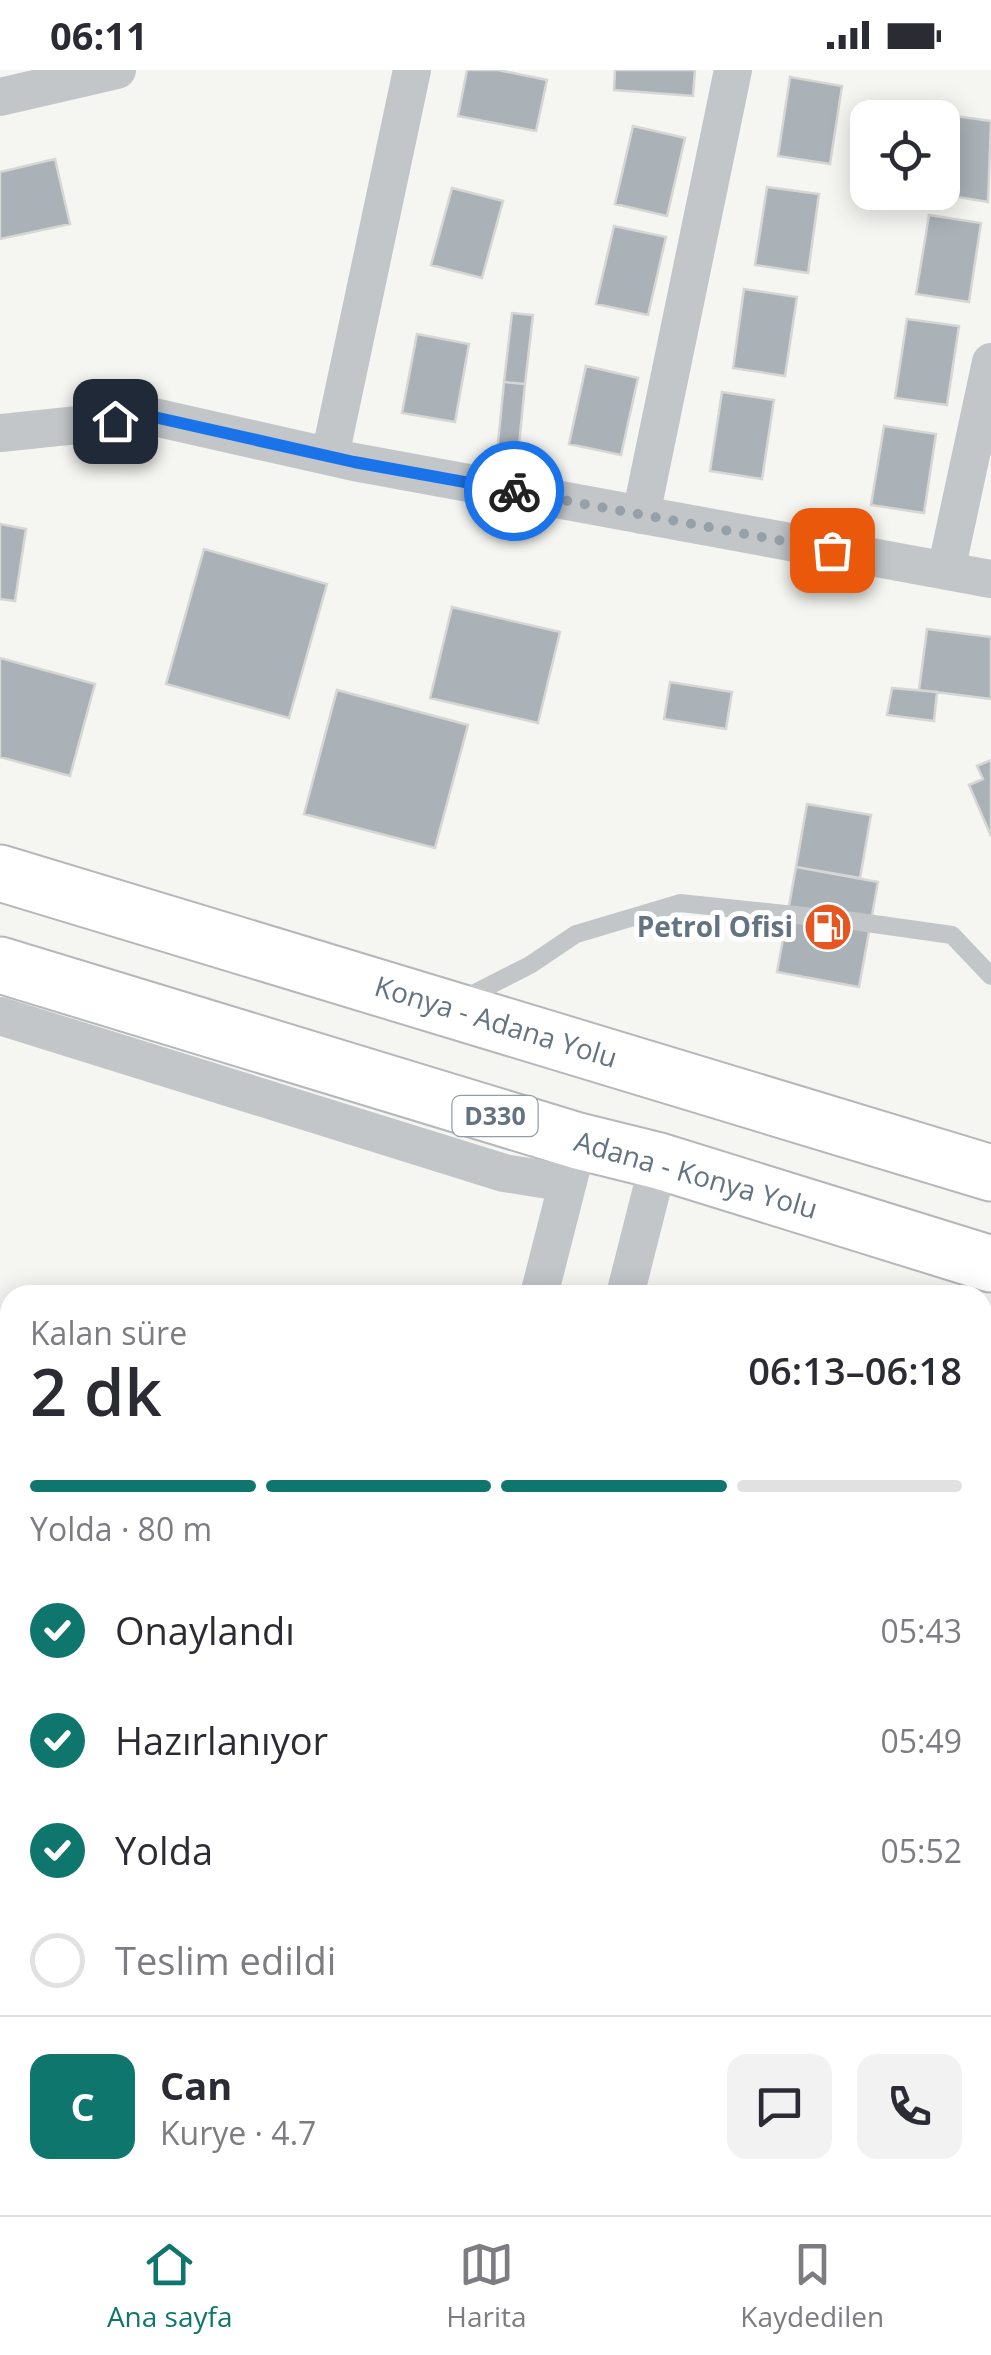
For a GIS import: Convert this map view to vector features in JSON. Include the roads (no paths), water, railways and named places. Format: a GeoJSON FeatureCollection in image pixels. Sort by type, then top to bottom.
{"type":"FeatureCollection","features":[{"type":"Feature","properties":{"kind":"highway","name":"Konya - Adana Yolu"},"geometry":{"type":"LineString","coordinates":[[0,874],[991,1173]]}},
{"type":"Feature","properties":{"kind":"highway","name":"Adana - Konya Yolu"},"geometry":{"type":"LineString","coordinates":[[0,964],[572,1162],[659,1161],[991,1264]]}},
{"type":"Feature","properties":{"kind":"street"},"geometry":{"type":"LineString","coordinates":[[0,97],[116,70]]}},
{"type":"Feature","properties":{"kind":"street"},"geometry":{"type":"LineString","coordinates":[[330,456],[412,70]]}},
{"type":"Feature","properties":{"kind":"street"},"geometry":{"type":"LineString","coordinates":[[641,515],[734,70]]}},
{"type":"Feature","properties":{"kind":"street"},"geometry":{"type":"LineString","coordinates":[[946,571],[991,362]]}},
{"type":"Feature","properties":{"kind":"street"},"geometry":{"type":"LineString","coordinates":[[0,433],[154,417],[330,456],[991,579]]}},
{"type":"Feature","properties":{"kind":"street"},"geometry":{"type":"LineString","coordinates":[[0,1016],[504,1173],[572,1162],[542,1285]]}},
{"type":"Feature","properties":{"kind":"street"},"geometry":{"type":"LineString","coordinates":[[628,1285],[659,1161]]}},
{"type":"Feature","properties":{"kind":"lane"},"geometry":{"type":"LineString","coordinates":[[446,1007],[530,965],[576,934],[680,903],[952,935],[991,976]]}},
{"type":"Feature","properties":{"kind":"place","name":"Petrol Ofisi"},"geometry":{"type":"Point","coordinates":[828,927]}}]}
